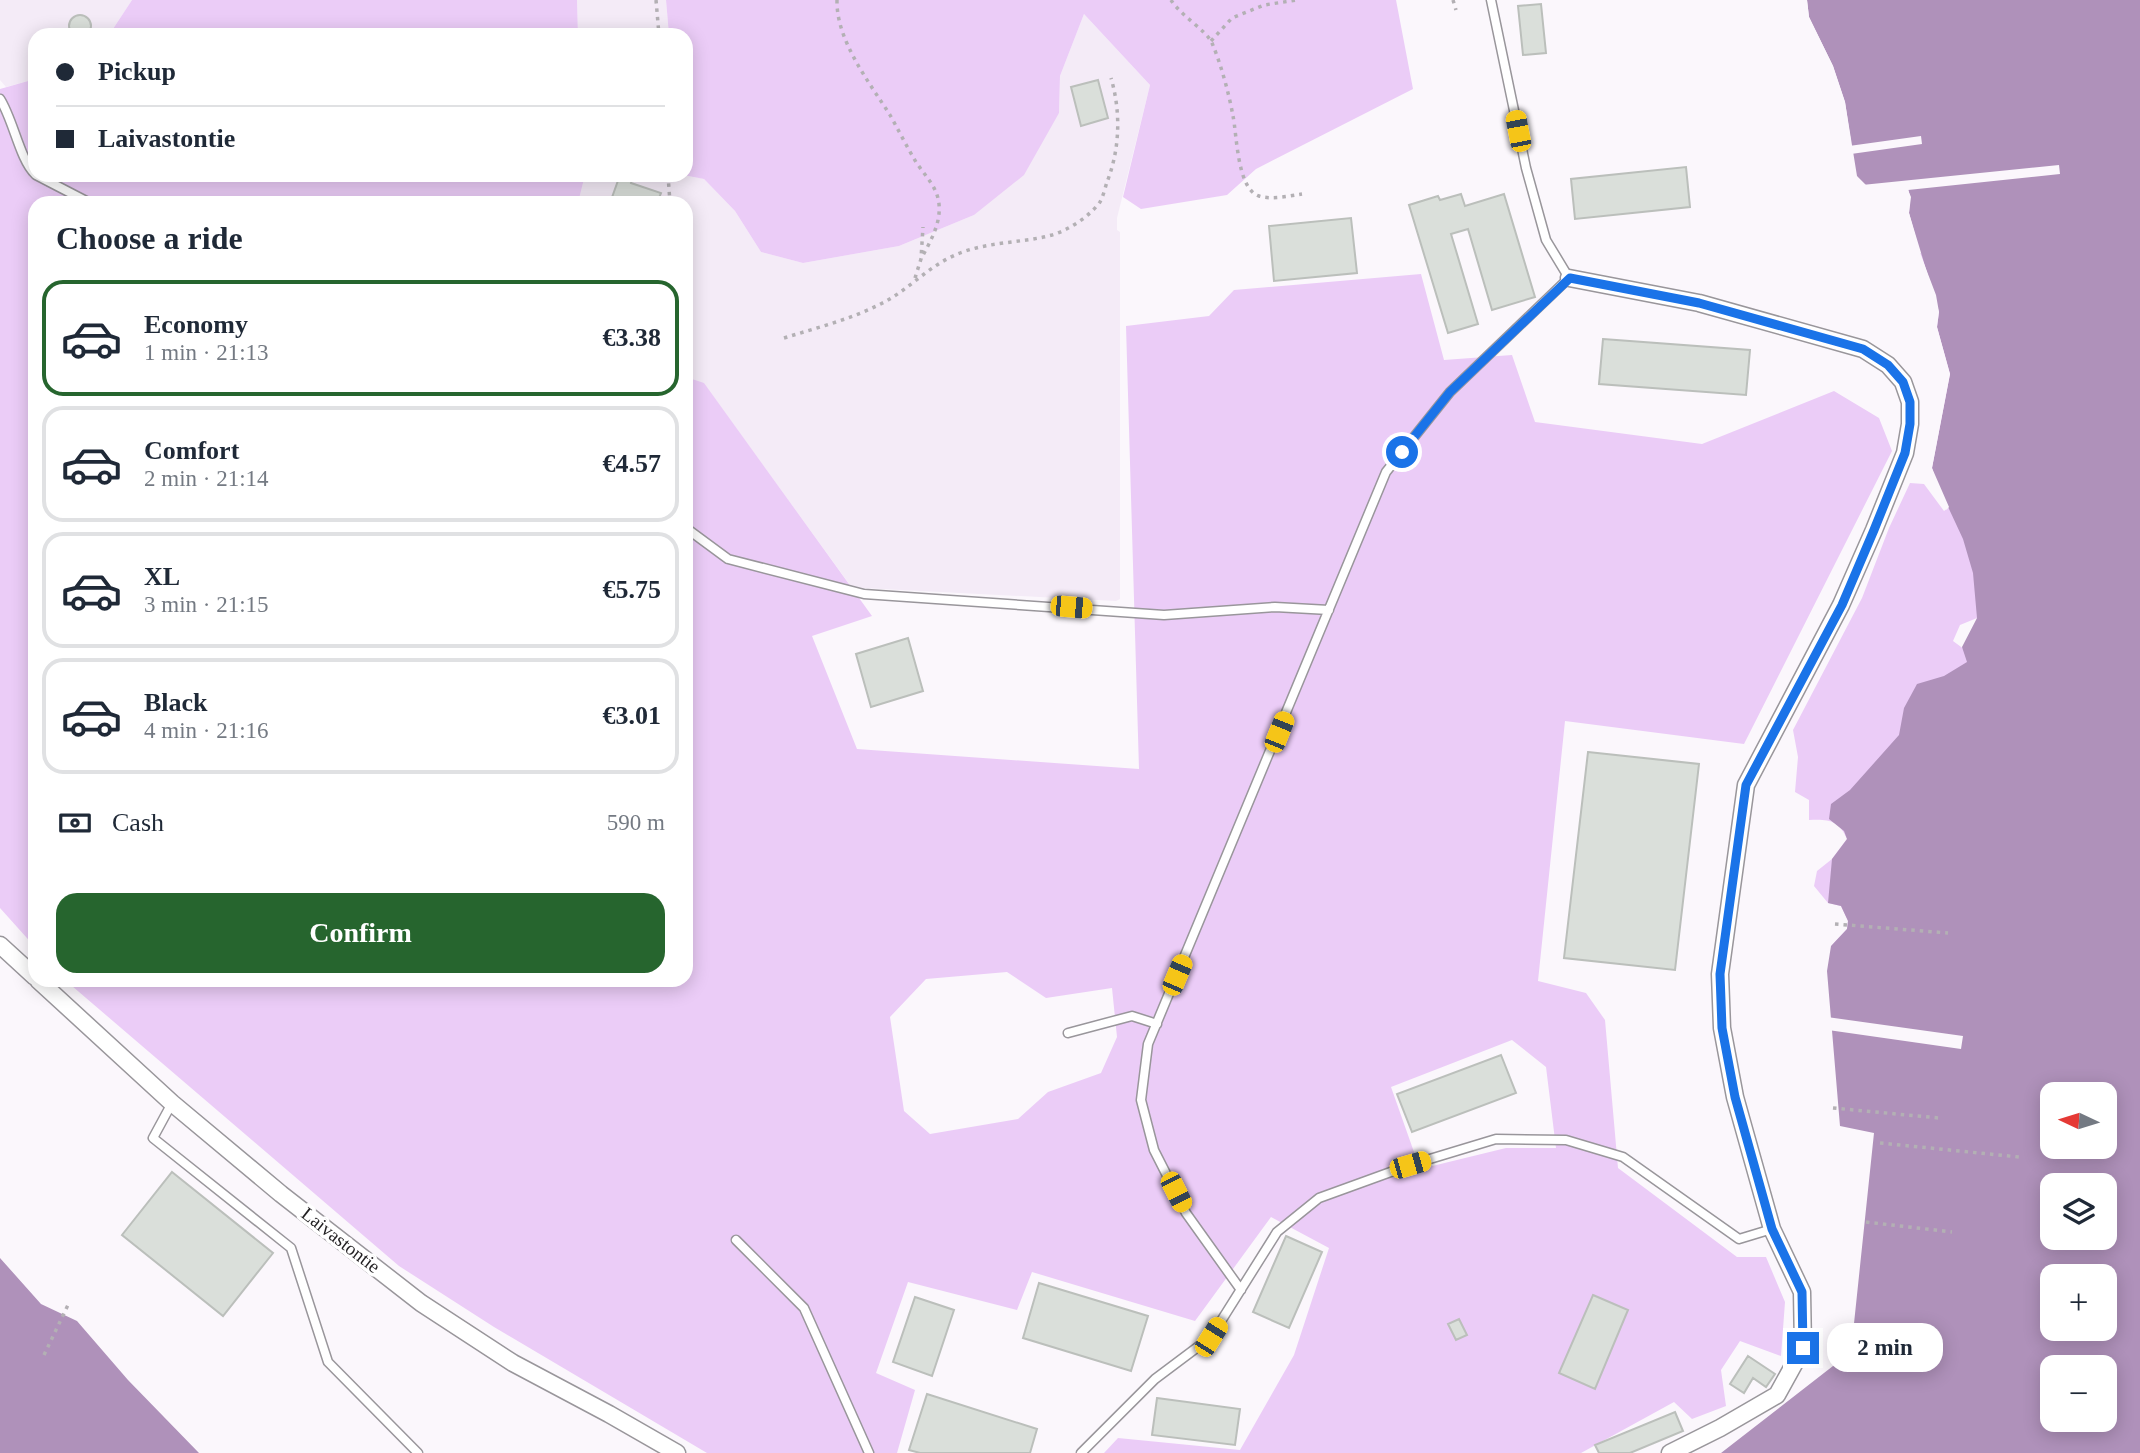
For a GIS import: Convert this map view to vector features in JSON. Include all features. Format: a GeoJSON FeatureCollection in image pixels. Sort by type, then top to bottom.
{"type":"FeatureCollection","features":[{"type":"Feature","properties":{"kind":"street"},"geometry":{"type":"LineString","coordinates":[[1570,278],[1699,303],[1863,349],[1888,365],[1903,382],[1910,402],[1910,424],[1905,453],[1842,605],[1746,785],[1720,974],[1722,1028],[1735,1097],[1772,1229],[1802,1292],[1803,1348],[1777,1395],[1670,1453]]}},
{"type":"Feature","properties":{"kind":"street","name":"Laivastontie"},"geometry":{"type":"LineString","coordinates":[[0,945],[28,971]]}},
{"type":"Feature","properties":{"kind":"street","name":"Laivastontie"},"geometry":{"type":"LineString","coordinates":[[46,987],[172,1103],[281,1194],[421,1303],[513,1363],[677,1453]]}},
{"type":"Feature","properties":{"kind":"lane"},"geometry":{"type":"LineString","coordinates":[[1241,1290],[1186,1213],[1154,1150],[1141,1101],[1149,1044],[1386,472],[1450,392],[1570,278],[1546,240],[1526,168],[1491,0]]}},
{"type":"Feature","properties":{"kind":"lane"},"geometry":{"type":"LineString","coordinates":[[0,99],[8,111],[28,164]]}},
{"type":"Feature","properties":{"kind":"lane"},"geometry":{"type":"LineString","coordinates":[[49,182],[76,196]]}},
{"type":"Feature","properties":{"kind":"lane"},"geometry":{"type":"LineString","coordinates":[[693,533],[728,559],[864,594],[1164,615],[1275,607],[1329,610]]}},
{"type":"Feature","properties":{"kind":"lane"},"geometry":{"type":"LineString","coordinates":[[1068,1033],[1132,1016],[1157,1024]]}},
{"type":"Feature","properties":{"kind":"lane"},"geometry":{"type":"LineString","coordinates":[[172,1103],[153,1138],[290,1248],[328,1362],[418,1453]]}},
{"type":"Feature","properties":{"kind":"lane"},"geometry":{"type":"LineString","coordinates":[[1081,1453],[1155,1379],[1211,1337],[1276,1232],[1319,1198],[1410,1165],[1496,1139],[1566,1140],[1623,1157],[1740,1239],[1772,1229]]}},
{"type":"Feature","properties":{"kind":"lane"},"geometry":{"type":"LineString","coordinates":[[736,1240],[804,1308],[869,1453]]}},
{"type":"Feature","properties":{"kind":"path"},"geometry":{"type":"LineString","coordinates":[[656,0],[658,28]]}},
{"type":"Feature","properties":{"kind":"path"},"geometry":{"type":"LineString","coordinates":[[837,0],[836,12],[849,48],[918,164],[936,189],[939,221],[921,259]]}},
{"type":"Feature","properties":{"kind":"path"},"geometry":{"type":"LineString","coordinates":[[1171,0],[1211,41],[1233,116],[1241,167],[1248,188],[1257,196],[1274,198],[1302,194]]}},
{"type":"Feature","properties":{"kind":"path"},"geometry":{"type":"LineString","coordinates":[[1211,41],[1232,18],[1264,5],[1297,0]]}},
{"type":"Feature","properties":{"kind":"path"},"geometry":{"type":"LineString","coordinates":[[1453,0],[1456,10]]}},
{"type":"Feature","properties":{"kind":"path"},"geometry":{"type":"LineString","coordinates":[[784,338],[862,313],[891,299],[950,257],[984,247],[1056,234],[1082,219],[1100,202],[1117,148],[1118,118],[1111,78]]}},
{"type":"Feature","properties":{"kind":"path"},"geometry":{"type":"LineString","coordinates":[[912,283],[921,259],[923,227]]}},
{"type":"Feature","properties":{"kind":"path"},"geometry":{"type":"LineString","coordinates":[[1835,924],[1948,933]]}},
{"type":"Feature","properties":{"kind":"path"},"geometry":{"type":"LineString","coordinates":[[1833,1108],[1939,1118]]}},
{"type":"Feature","properties":{"kind":"path"},"geometry":{"type":"LineString","coordinates":[[1880,1143],[2019,1157]]}},
{"type":"Feature","properties":{"kind":"path"},"geometry":{"type":"LineString","coordinates":[[1866,1222],[1952,1232]]}},
{"type":"Feature","properties":{"kind":"path"},"geometry":{"type":"LineString","coordinates":[[44,1355],[68,1305]]}},
{"type":"Feature","properties":{"kind":"shaded area"},"geometry":{"type":"Polygon","coordinates":[[[0,0],[132,0],[114,28],[28,28],[28,81],[6,87],[0,80],[0,0]]]}},
{"type":"Feature","properties":{"kind":"shaded area"},"geometry":{"type":"Polygon","coordinates":[[[132,0],[577,0],[578,28],[114,28],[132,0]]]}},
{"type":"Feature","properties":{"kind":"shaded area"},"geometry":{"type":"Polygon","coordinates":[[[577,0],[666,0],[668,28],[578,28],[577,0]]]}},
{"type":"Feature","properties":{"kind":"shaded area"},"geometry":{"type":"Polygon","coordinates":[[[666,0],[1396,0],[1413,89],[1256,169],[1227,195],[1141,209],[1123,197],[1150,85],[1084,14],[1060,76],[1059,113],[1024,175],[974,215],[899,246],[803,263],[761,252],[735,211],[704,179],[693,177],[693,28],[668,28],[666,0]]]}},
{"type":"Feature","properties":{"kind":"shaded area"},"geometry":{"type":"Polygon","coordinates":[[[1807,0],[2140,0],[2140,1453],[1721,1453],[1851,1352],[1874,1133],[1840,1126],[1827,971],[1831,946],[1847,929],[1848,921],[1841,906],[1828,903],[1832,859],[1847,839],[1844,831],[1829,819],[1831,804],[1850,790],[1899,735],[1904,708],[1917,684],[1944,676],[1967,662],[1962,647],[1977,618],[1973,573],[1963,539],[1932,468],[1950,374],[1937,327],[1939,312],[1909,213],[1908,188],[1869,188],[1857,176],[1845,102],[1833,66],[1809,17],[1807,0]]]}},
{"type":"Feature","properties":{"kind":"shaded area"},"geometry":{"type":"Polygon","coordinates":[[[1084,14],[1150,85],[1117,218],[1117,230],[1120,232],[1120,599],[1116,601],[863,588],[850,585],[704,384],[693,380],[693,196],[580,196],[583,182],[693,182],[693,177],[704,179],[735,211],[761,252],[803,263],[899,246],[974,215],[1059,113],[1060,76],[1084,14]]]}},
{"type":"Feature","properties":{"kind":"shaded area"},"geometry":{"type":"Polygon","coordinates":[[[28,81],[28,182],[583,182],[580,196],[28,196],[28,939],[0,908],[0,89],[28,81]]]}},
{"type":"Feature","properties":{"kind":"shaded area"},"geometry":{"type":"Polygon","coordinates":[[[1920,253],[1950,259],[2016,621],[1977,618],[1960,625],[1953,641],[1972,655],[1873,911],[1831,946],[1847,929],[1848,921],[1841,906],[1828,903],[1814,886],[1817,871],[1832,859],[1847,839],[1832,822],[1809,820],[1809,800],[1795,792],[1798,757],[1793,730],[1862,598],[1910,483],[1924,484],[1944,511],[1949,507],[1932,468],[1950,374],[1937,327],[1936,295],[1920,253]]]}},
{"type":"Feature","properties":{"kind":"shaded area"},"geometry":{"type":"Polygon","coordinates":[[[1421,274],[1444,360],[1512,355],[1535,422],[1702,444],[1834,391],[1879,418],[1892,451],[1744,744],[1565,721],[1538,981],[1586,993],[1605,1020],[1618,1168],[1737,1257],[1766,1257],[1785,1302],[1781,1356],[1740,1341],[1721,1370],[1726,1406],[1692,1419],[1674,1402],[1581,1453],[1104,1453],[1118,1438],[1240,1450],[1294,1355],[1329,1248],[1271,1217],[1195,1321],[1032,1272],[1017,1310],[908,1282],[876,1373],[915,1390],[897,1453],[707,1453],[494,1327],[399,1266],[73,987],[693,987],[693,379],[704,383],[872,616],[812,636],[857,749],[1139,769],[1126,326],[1209,316],[1234,290],[1421,274]],[[1007,972],[926,979],[890,1017],[904,1111],[930,1134],[1018,1119],[1048,1092],[1101,1073],[1117,1037],[1112,988],[1046,998],[1007,972]],[[1512,1040],[1391,1087],[1420,1169],[1506,1148],[1556,1148],[1546,1067],[1512,1040]]]}},
{"type":"Feature","properties":{"kind":"shaded area"},"geometry":{"type":"Polygon","coordinates":[[[0,1258],[41,1304],[77,1321],[128,1380],[199,1453],[0,1453],[0,1258]]]}},
{"type":"Feature","properties":{"kind":"pier"},"geometry":{"type":"Polygon","coordinates":[[[1804,0],[1807,0],[1809,17],[1833,66],[1845,102],[1851,142],[1848,144],[1842,103],[1830,67],[1806,18],[1804,0]]]}},
{"type":"Feature","properties":{"kind":"pier"},"geometry":{"type":"Polygon","coordinates":[[[1921,136],[1922,144],[1851,154],[1849,146],[1921,136]]]}},
{"type":"Feature","properties":{"kind":"pier"},"geometry":{"type":"Polygon","coordinates":[[[2059,165],[2060,174],[1908,190],[1911,197],[1909,213],[1936,295],[1939,312],[1937,327],[1950,374],[1932,468],[1949,507],[1946,510],[1928,468],[1947,374],[1933,328],[1936,312],[1932,296],[1916,254],[1906,214],[1907,198],[1905,191],[1896,189],[1869,192],[1862,185],[2059,165]]]}},
{"type":"Feature","properties":{"kind":"pier"},"geometry":{"type":"Polygon","coordinates":[[[1827,1017],[1963,1036],[1961,1049],[1828,1030],[1827,1017]]]}},
{"type":"Feature","properties":{"kind":"building"},"geometry":{"type":"Polygon","coordinates":[[[1541,4],[1546,53],[1523,55],[1518,6],[1541,4]]]}},
{"type":"Feature","properties":{"kind":"building"},"geometry":{"type":"Polygon","coordinates":[[[80,15],[88,18],[90,28],[69,26],[72,18],[80,15]]]}},
{"type":"Feature","properties":{"kind":"building"},"geometry":{"type":"Polygon","coordinates":[[[1098,80],[1108,118],[1081,126],[1071,87],[1098,80]]]}},
{"type":"Feature","properties":{"kind":"building"},"geometry":{"type":"Polygon","coordinates":[[[1686,167],[1690,207],[1575,219],[1571,179],[1686,167]]]}},
{"type":"Feature","properties":{"kind":"building"},"geometry":{"type":"Polygon","coordinates":[[[618,182],[631,182],[661,193],[660,196],[612,196],[618,182]]]}},
{"type":"Feature","properties":{"kind":"building"},"geometry":{"type":"Polygon","coordinates":[[[1461,194],[1465,206],[1504,194],[1535,297],[1492,310],[1468,229],[1451,234],[1478,324],[1448,333],[1409,205],[1438,196],[1440,200],[1461,194]]]}},
{"type":"Feature","properties":{"kind":"building"},"geometry":{"type":"Polygon","coordinates":[[[1351,218],[1357,273],[1274,281],[1269,226],[1351,218]]]}},
{"type":"Feature","properties":{"kind":"building"},"geometry":{"type":"Polygon","coordinates":[[[1603,339],[1750,350],[1746,395],[1599,384],[1603,339]]]}},
{"type":"Feature","properties":{"kind":"building"},"geometry":{"type":"Polygon","coordinates":[[[908,638],[923,691],[871,707],[856,654],[908,638]]]}},
{"type":"Feature","properties":{"kind":"building"},"geometry":{"type":"Polygon","coordinates":[[[1588,752],[1699,764],[1675,970],[1564,958],[1588,752]]]}},
{"type":"Feature","properties":{"kind":"building"},"geometry":{"type":"Polygon","coordinates":[[[1501,1055],[1516,1093],[1412,1132],[1397,1094],[1501,1055]]]}},
{"type":"Feature","properties":{"kind":"building"},"geometry":{"type":"Polygon","coordinates":[[[172,1172],[273,1253],[223,1316],[122,1235],[172,1172]]]}},
{"type":"Feature","properties":{"kind":"building"},"geometry":{"type":"Polygon","coordinates":[[[1286,1236],[1322,1252],[1289,1328],[1253,1312],[1286,1236]]]}},
{"type":"Feature","properties":{"kind":"building"},"geometry":{"type":"Polygon","coordinates":[[[1039,1283],[1148,1316],[1131,1371],[1023,1338],[1039,1283]]]}},
{"type":"Feature","properties":{"kind":"building"},"geometry":{"type":"Polygon","coordinates":[[[1593,1295],[1628,1310],[1595,1389],[1559,1373],[1593,1295]]]}},
{"type":"Feature","properties":{"kind":"building"},"geometry":{"type":"Polygon","coordinates":[[[915,1297],[954,1310],[932,1376],[893,1362],[915,1297]]]}},
{"type":"Feature","properties":{"kind":"building"},"geometry":{"type":"Polygon","coordinates":[[[1459,1319],[1467,1335],[1456,1340],[1448,1324],[1459,1319]]]}},
{"type":"Feature","properties":{"kind":"building"},"geometry":{"type":"Polygon","coordinates":[[[1748,1356],[1775,1374],[1766,1387],[1753,1378],[1744,1393],[1730,1384],[1748,1356]]]}},
{"type":"Feature","properties":{"kind":"building"},"geometry":{"type":"Polygon","coordinates":[[[927,1394],[1037,1429],[1030,1453],[920,1453],[909,1450],[927,1394]]]}},
{"type":"Feature","properties":{"kind":"building"},"geometry":{"type":"Polygon","coordinates":[[[1157,1398],[1240,1409],[1235,1445],[1152,1435],[1157,1398]]]}},
{"type":"Feature","properties":{"kind":"building"},"geometry":{"type":"Polygon","coordinates":[[[1675,1412],[1683,1431],[1630,1453],[1599,1453],[1595,1445],[1675,1412]]]}},
{"type":"Feature","properties":{"kind":"route"},"geometry":{"type":"LineString","coordinates":[[1402,452],[1450,392],[1570,278],[1699,303],[1863,349],[1888,365],[1903,382],[1910,402],[1910,424],[1905,453],[1842,605],[1746,785],[1720,974],[1722,1028],[1735,1097],[1772,1229],[1802,1292],[1803,1348]]}}]}
